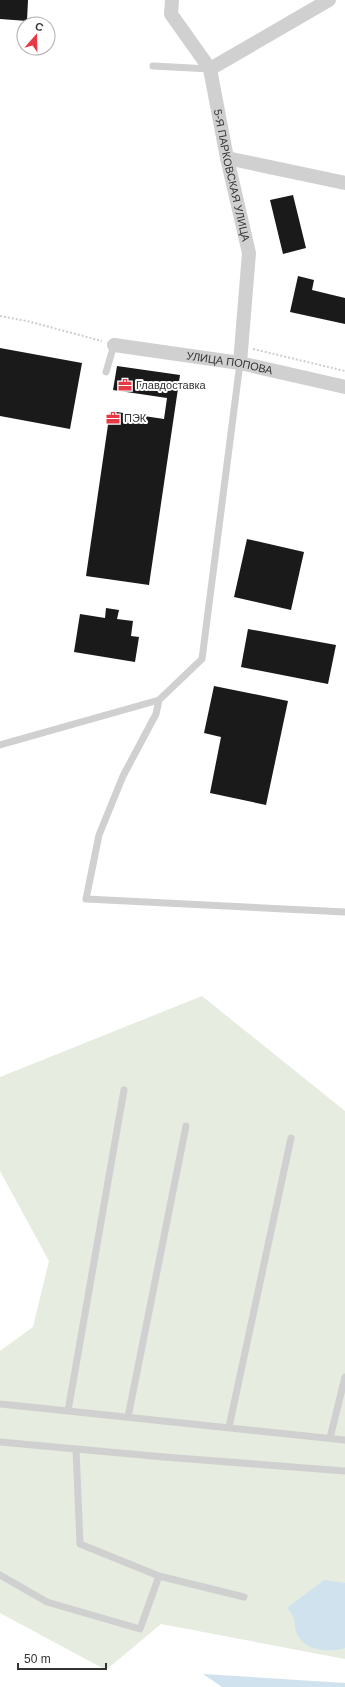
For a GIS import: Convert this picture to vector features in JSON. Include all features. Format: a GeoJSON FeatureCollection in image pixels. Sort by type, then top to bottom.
{"type":"FeatureCollection","features":[{"type":"Feature","properties":{"kind":"street","name":"5-Я ПАРКОВСКАЯ УЛИЦА"},"geometry":{"type":"LineString","coordinates":[[172,0],[171,14],[210,69],[227,158],[249,253],[240,363]]}},
{"type":"Feature","properties":{"kind":"street"},"geometry":{"type":"LineString","coordinates":[[210,69],[329,0]]}},
{"type":"Feature","properties":{"kind":"street"},"geometry":{"type":"LineString","coordinates":[[227,158],[345,183]]}},
{"type":"Feature","properties":{"kind":"street","name":"УЛИЦА ПОПОВА"},"geometry":{"type":"LineString","coordinates":[[114,345],[240,363],[345,386]]}},
{"type":"Feature","properties":{"kind":"lane"},"geometry":{"type":"LineString","coordinates":[[152,66],[210,69]]}},
{"type":"Feature","properties":{"kind":"lane"},"geometry":{"type":"LineString","coordinates":[[106,372],[114,345]]}},
{"type":"Feature","properties":{"kind":"lane"},"geometry":{"type":"LineString","coordinates":[[0,745],[159,700],[202,659],[240,363]]}},
{"type":"Feature","properties":{"kind":"lane"},"geometry":{"type":"LineString","coordinates":[[159,700],[156,714],[123,776],[99,835],[86,899],[345,912]]}},
{"type":"Feature","properties":{"kind":"lane"},"geometry":{"type":"LineString","coordinates":[[68,1411],[124,1090]]}},
{"type":"Feature","properties":{"kind":"lane"},"geometry":{"type":"LineString","coordinates":[[128,1417],[186,1126]]}},
{"type":"Feature","properties":{"kind":"lane"},"geometry":{"type":"LineString","coordinates":[[229,1427],[291,1138]]}},
{"type":"Feature","properties":{"kind":"lane"},"geometry":{"type":"LineString","coordinates":[[330,1438],[345,1377]]}},
{"type":"Feature","properties":{"kind":"lane"},"geometry":{"type":"LineString","coordinates":[[0,1404],[345,1440]]}},
{"type":"Feature","properties":{"kind":"lane"},"geometry":{"type":"LineString","coordinates":[[0,1442],[345,1471]]}},
{"type":"Feature","properties":{"kind":"lane"},"geometry":{"type":"LineString","coordinates":[[76,1449],[80,1544],[159,1576],[244,1597]]}},
{"type":"Feature","properties":{"kind":"lane"},"geometry":{"type":"LineString","coordinates":[[0,1575],[47,1602],[140,1629],[159,1576]]}},
{"type":"Feature","properties":{"kind":"path"},"geometry":{"type":"LineString","coordinates":[[0,316],[26,321],[114,345]]}},
{"type":"Feature","properties":{"kind":"path"},"geometry":{"type":"LineString","coordinates":[[242,346],[345,371]]}},
{"type":"Feature","properties":{"kind":"shaded area"},"geometry":{"type":"Polygon","coordinates":[[[202,996],[345,1111],[345,1659],[161,1624],[106,1670],[0,1613],[0,1351],[33,1327],[49,1261],[0,1171],[0,1077],[202,996]]]}},
{"type":"Feature","properties":{"kind":"water"},"geometry":{"type":"Polygon","coordinates":[[[324,1580],[345,1583],[345,1648],[339,1650],[318,1649],[311,1647],[301,1640],[297,1634],[293,1616],[287,1608],[324,1580]]]}},
{"type":"Feature","properties":{"kind":"water"},"geometry":{"type":"Polygon","coordinates":[[[203,1674],[345,1683],[345,1687],[222,1687],[203,1674]]]}},
{"type":"Feature","properties":{"kind":"building"},"geometry":{"type":"Polygon","coordinates":[[[0,0],[28,0],[27,16],[16,16],[16,20],[0,19],[0,0]]]}},
{"type":"Feature","properties":{"kind":"building"},"geometry":{"type":"Polygon","coordinates":[[[293,195],[306,248],[283,254],[270,200],[293,195]]]}},
{"type":"Feature","properties":{"kind":"building"},"geometry":{"type":"Polygon","coordinates":[[[298,276],[314,280],[312,290],[345,298],[345,324],[290,312],[298,276]]]}},
{"type":"Feature","properties":{"kind":"building"},"geometry":{"type":"Polygon","coordinates":[[[0,348],[82,363],[70,429],[0,416],[0,348]]]}},
{"type":"Feature","properties":{"kind":"building"},"geometry":{"type":"Polygon","coordinates":[[[117,366],[180,375],[149,585],[86,576],[110,411],[164,419],[167,398],[113,390],[117,366]]]}},
{"type":"Feature","properties":{"kind":"building"},"geometry":{"type":"Polygon","coordinates":[[[247,539],[304,552],[291,610],[234,597],[247,539]]]}},
{"type":"Feature","properties":{"kind":"building"},"geometry":{"type":"Polygon","coordinates":[[[106,608],[119,610],[117,619],[133,621],[131,636],[139,637],[135,662],[74,652],[80,614],[105,618],[106,608]]]}},
{"type":"Feature","properties":{"kind":"building"},"geometry":{"type":"Polygon","coordinates":[[[248,629],[336,645],[328,684],[241,667],[248,629]]]}},
{"type":"Feature","properties":{"kind":"building"},"geometry":{"type":"Polygon","coordinates":[[[214,686],[288,701],[266,805],[210,793],[221,737],[204,733],[214,686]]]}},
{"type":"Feature","properties":{"kind":"place","name":"Главдоставка"},"geometry":{"type":"Point","coordinates":[125,385]}},
{"type":"Feature","properties":{"kind":"place","name":"ПЭК"},"geometry":{"type":"Point","coordinates":[113,418]}}]}
